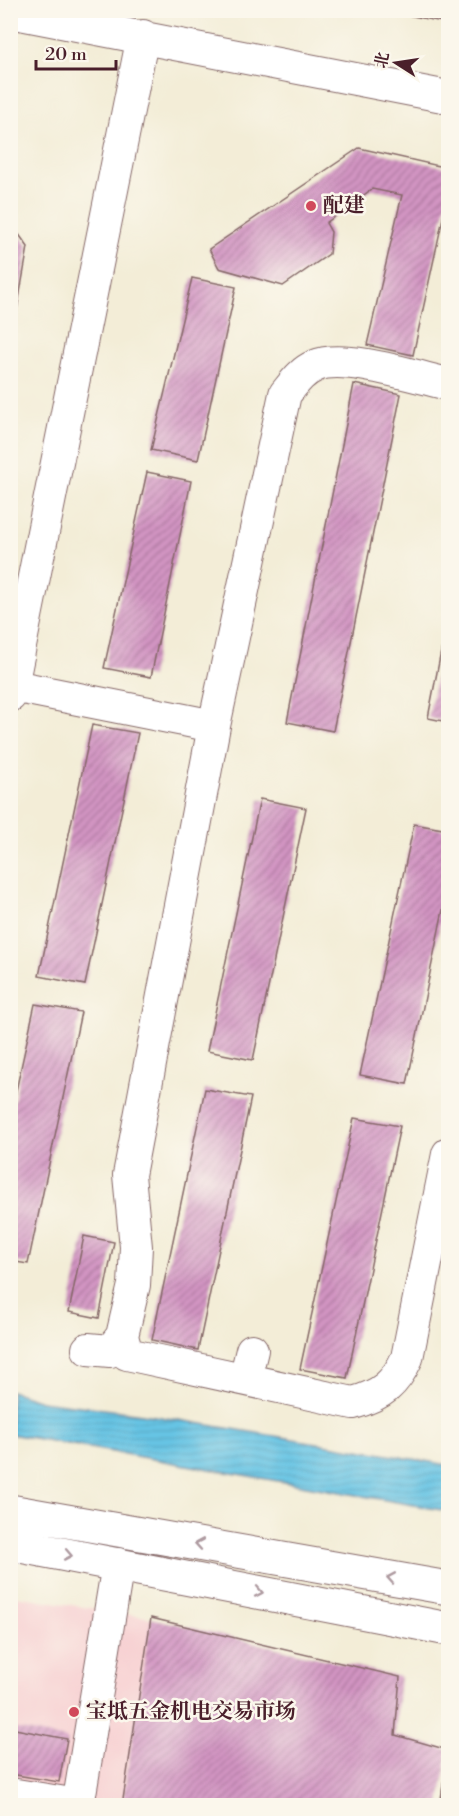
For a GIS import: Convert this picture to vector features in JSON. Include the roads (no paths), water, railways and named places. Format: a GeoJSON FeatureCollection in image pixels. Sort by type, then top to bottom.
{"type":"FeatureCollection","features":[{"type":"Feature","properties":{"kind":"main road"},"geometry":{"type":"LineString","coordinates":[[10,1511],[448,1588]]}},
{"type":"Feature","properties":{"kind":"main road"},"geometry":{"type":"LineString","coordinates":[[10,1544],[448,1629]]}},
{"type":"Feature","properties":{"kind":"street"},"geometry":{"type":"LineString","coordinates":[[10,12],[448,97]]}},
{"type":"Feature","properties":{"kind":"street"},"geometry":{"type":"LineString","coordinates":[[142,36],[11,691],[214,726]]}},
{"type":"Feature","properties":{"kind":"street"},"geometry":{"type":"LineString","coordinates":[[88,1349],[110,1351],[122,1336],[134,1285],[136,1247],[129,1175],[214,726],[285,394],[299,375],[316,365],[340,360],[448,384]]}},
{"type":"Feature","properties":{"kind":"street"},"geometry":{"type":"LineString","coordinates":[[122,1336],[127,1354],[248,1365],[353,1403],[366,1400],[397,1379],[407,1358],[448,1154]]}},
{"type":"Feature","properties":{"kind":"street"},"geometry":{"type":"LineString","coordinates":[[10,1794],[78,1805],[118,1564]]}},
{"type":"Feature","properties":{"kind":"water"},"geometry":{"type":"Polygon","coordinates":[[[11,1391],[41,1401],[142,1414],[448,1465],[448,1511],[11,1434],[11,1391]]]}},
{"type":"Feature","properties":{"kind":"place","name":"配建"},"geometry":{"type":"Point","coordinates":[311,206]}},
{"type":"Feature","properties":{"kind":"place","name":"宝坻五金机电交易市场"},"geometry":{"type":"Point","coordinates":[74,1712]}}]}
